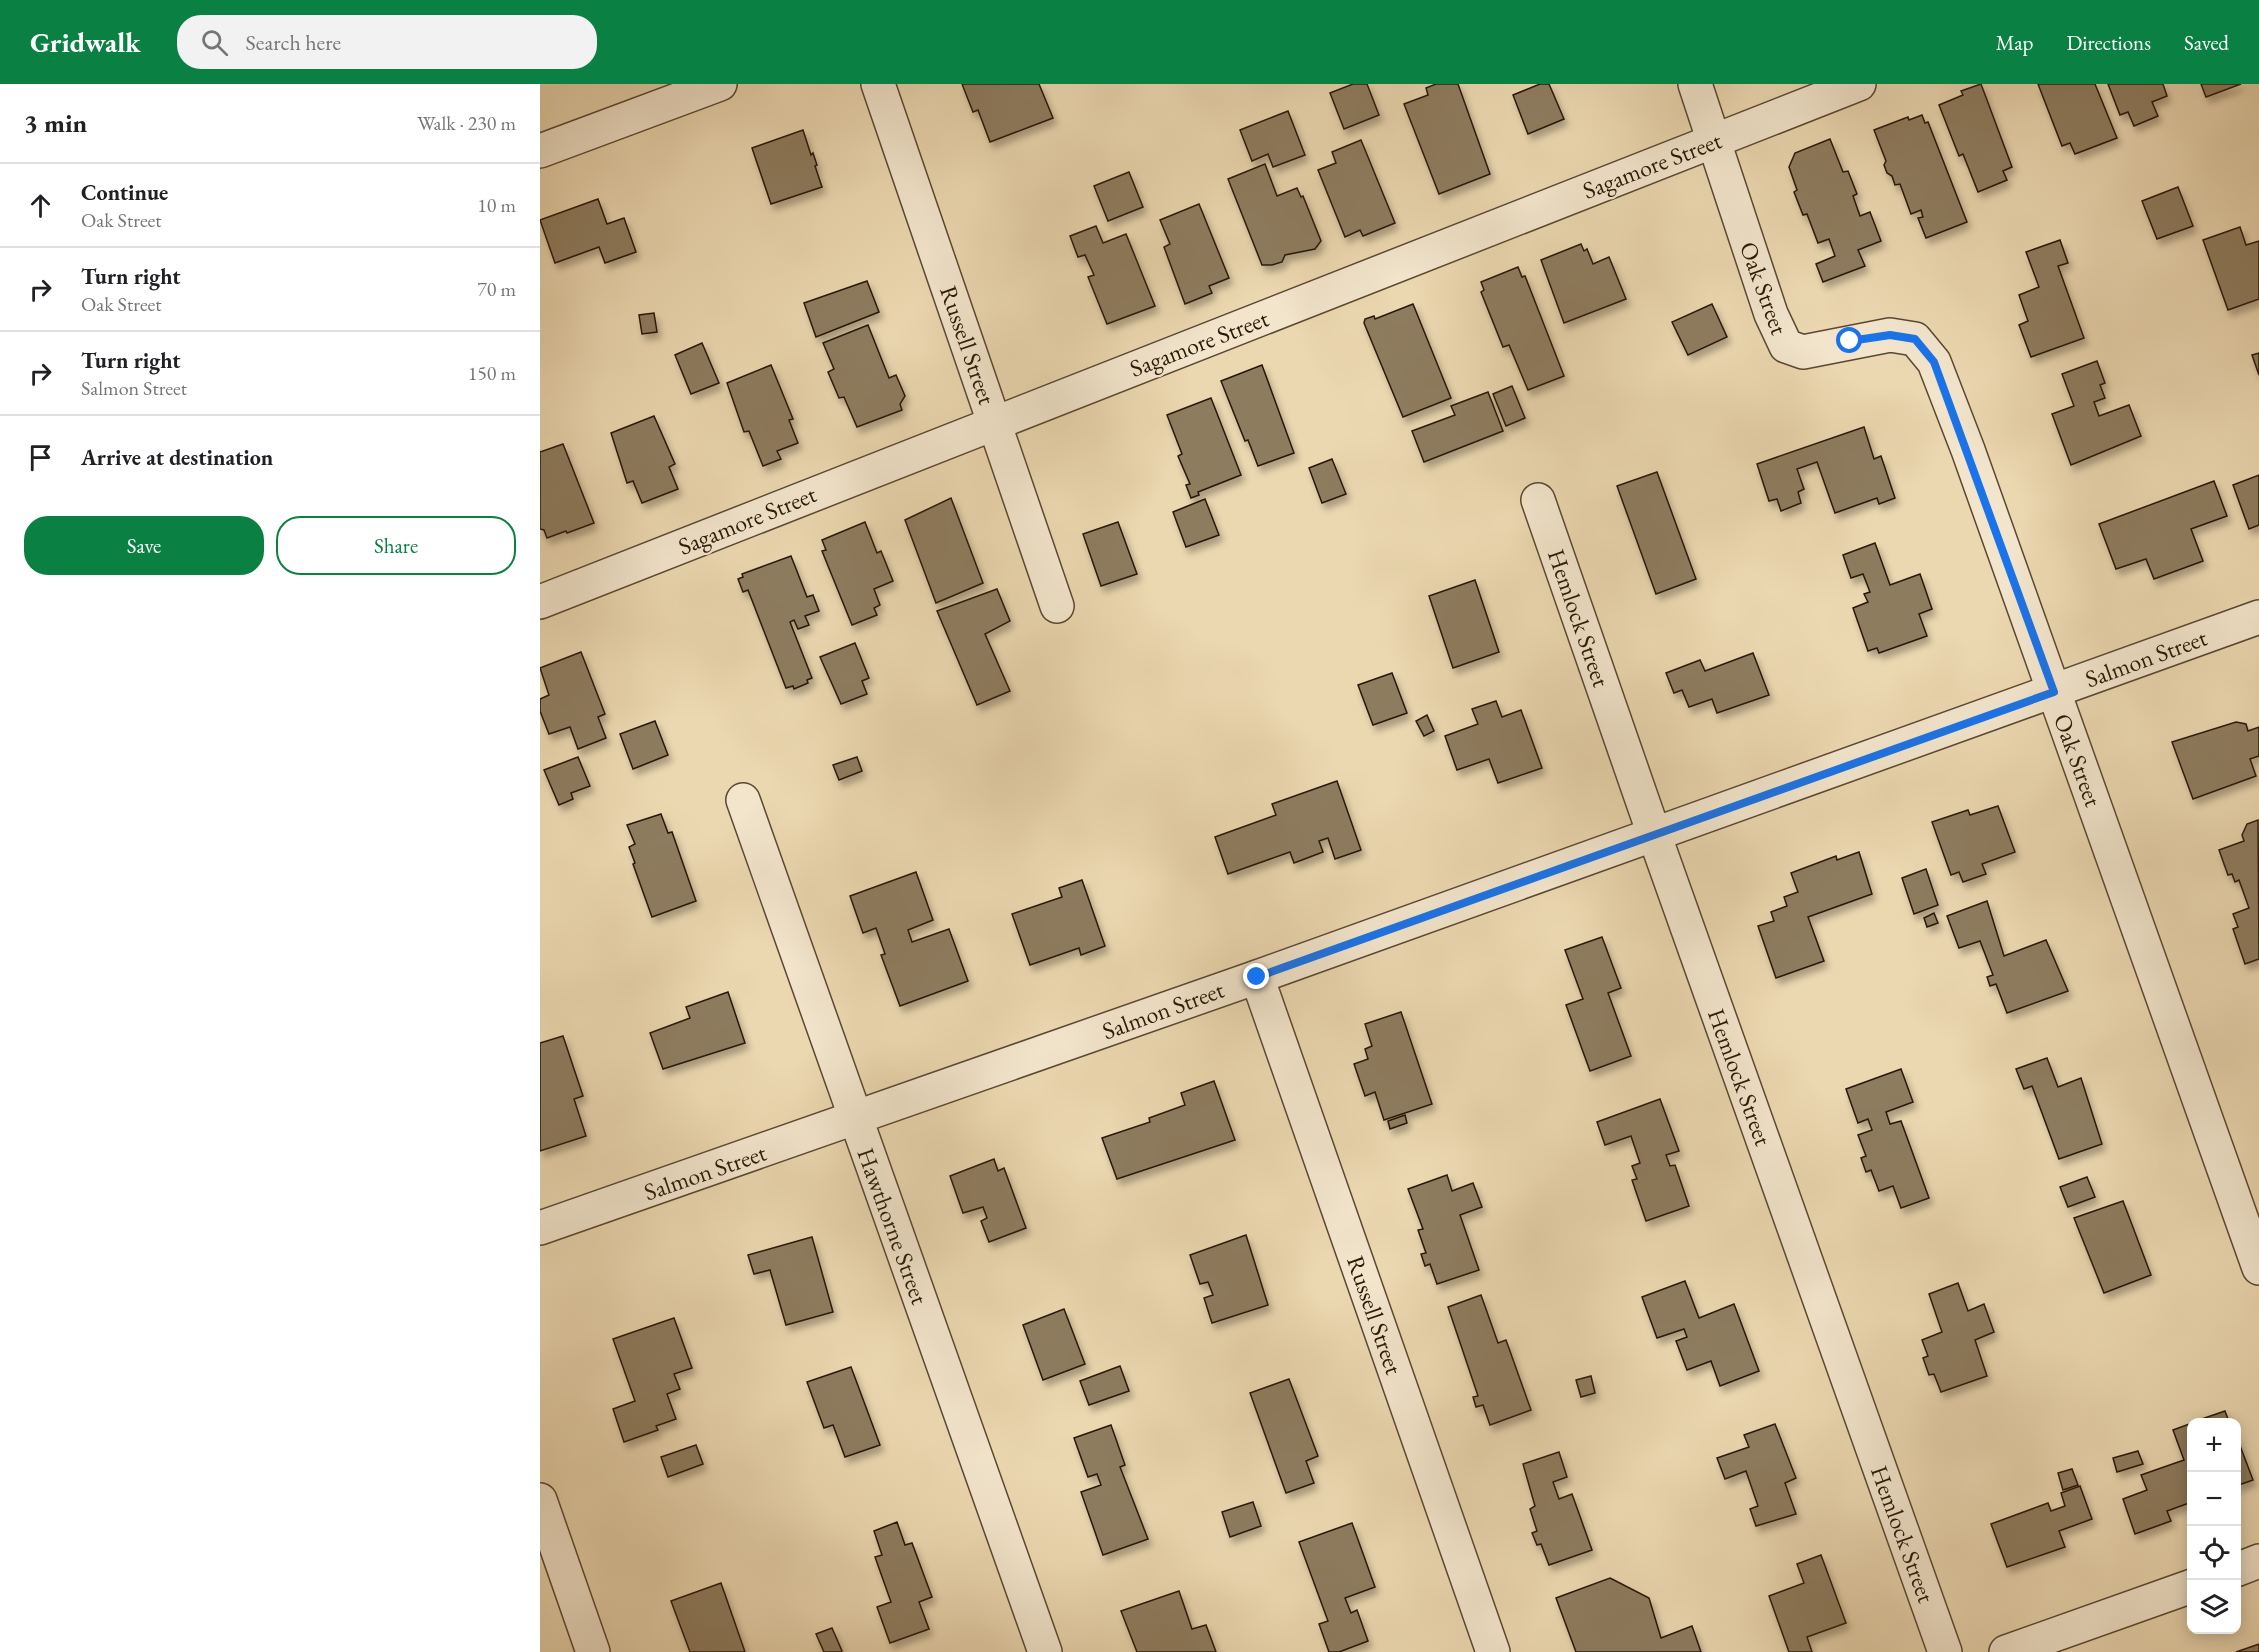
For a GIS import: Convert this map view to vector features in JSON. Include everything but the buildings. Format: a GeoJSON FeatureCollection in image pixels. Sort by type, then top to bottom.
{"type":"FeatureCollection","features":[{"type":"Feature","properties":{"kind":"street"},"geometry":{"type":"LineString","coordinates":[[540,151],[720,84]]}},
{"type":"Feature","properties":{"kind":"street","name":"Russell Street"},"geometry":{"type":"LineString","coordinates":[[878,84],[1057,606]]}},
{"type":"Feature","properties":{"kind":"street","name":"Oak Street"},"geometry":{"type":"LineString","coordinates":[[1695,84],[1768,305],[1786,346],[1803,352],[1890,335],[1915,339],[1934,362],[2259,1268]]}},
{"type":"Feature","properties":{"kind":"street","name":"Sagamore Street"},"geometry":{"type":"LineString","coordinates":[[540,602],[1859,84]]}},
{"type":"Feature","properties":{"kind":"street","name":"Hemlock Street"},"geometry":{"type":"LineString","coordinates":[[1538,500],[1653,834],[1945,1652]]}},
{"type":"Feature","properties":{"kind":"street","name":"Salmon Street"},"geometry":{"type":"LineString","coordinates":[[540,1228],[856,1120],[2259,617]]}},
{"type":"Feature","properties":{"kind":"street","name":"Hawthorne Street"},"geometry":{"type":"LineString","coordinates":[[743,800],[1045,1652]]}},
{"type":"Feature","properties":{"kind":"street","name":"Russell Street"},"geometry":{"type":"LineString","coordinates":[[1257,977],[1492,1652]]}},
{"type":"Feature","properties":{"kind":"street"},"geometry":{"type":"LineString","coordinates":[[540,1500],[593,1652]]}},
{"type":"Feature","properties":{"kind":"street"},"geometry":{"type":"LineString","coordinates":[[2241,1567],[2259,1562]]}},
{"type":"Feature","properties":{"kind":"street"},"geometry":{"type":"LineString","coordinates":[[2006,1652],[2187,1588]]}},
{"type":"Feature","properties":{"kind":"route"},"geometry":{"type":"LineString","coordinates":[[1257,977],[2054,692],[1968,450],[1934,362],[1915,339],[1890,335],[1850,341]]}}]}
